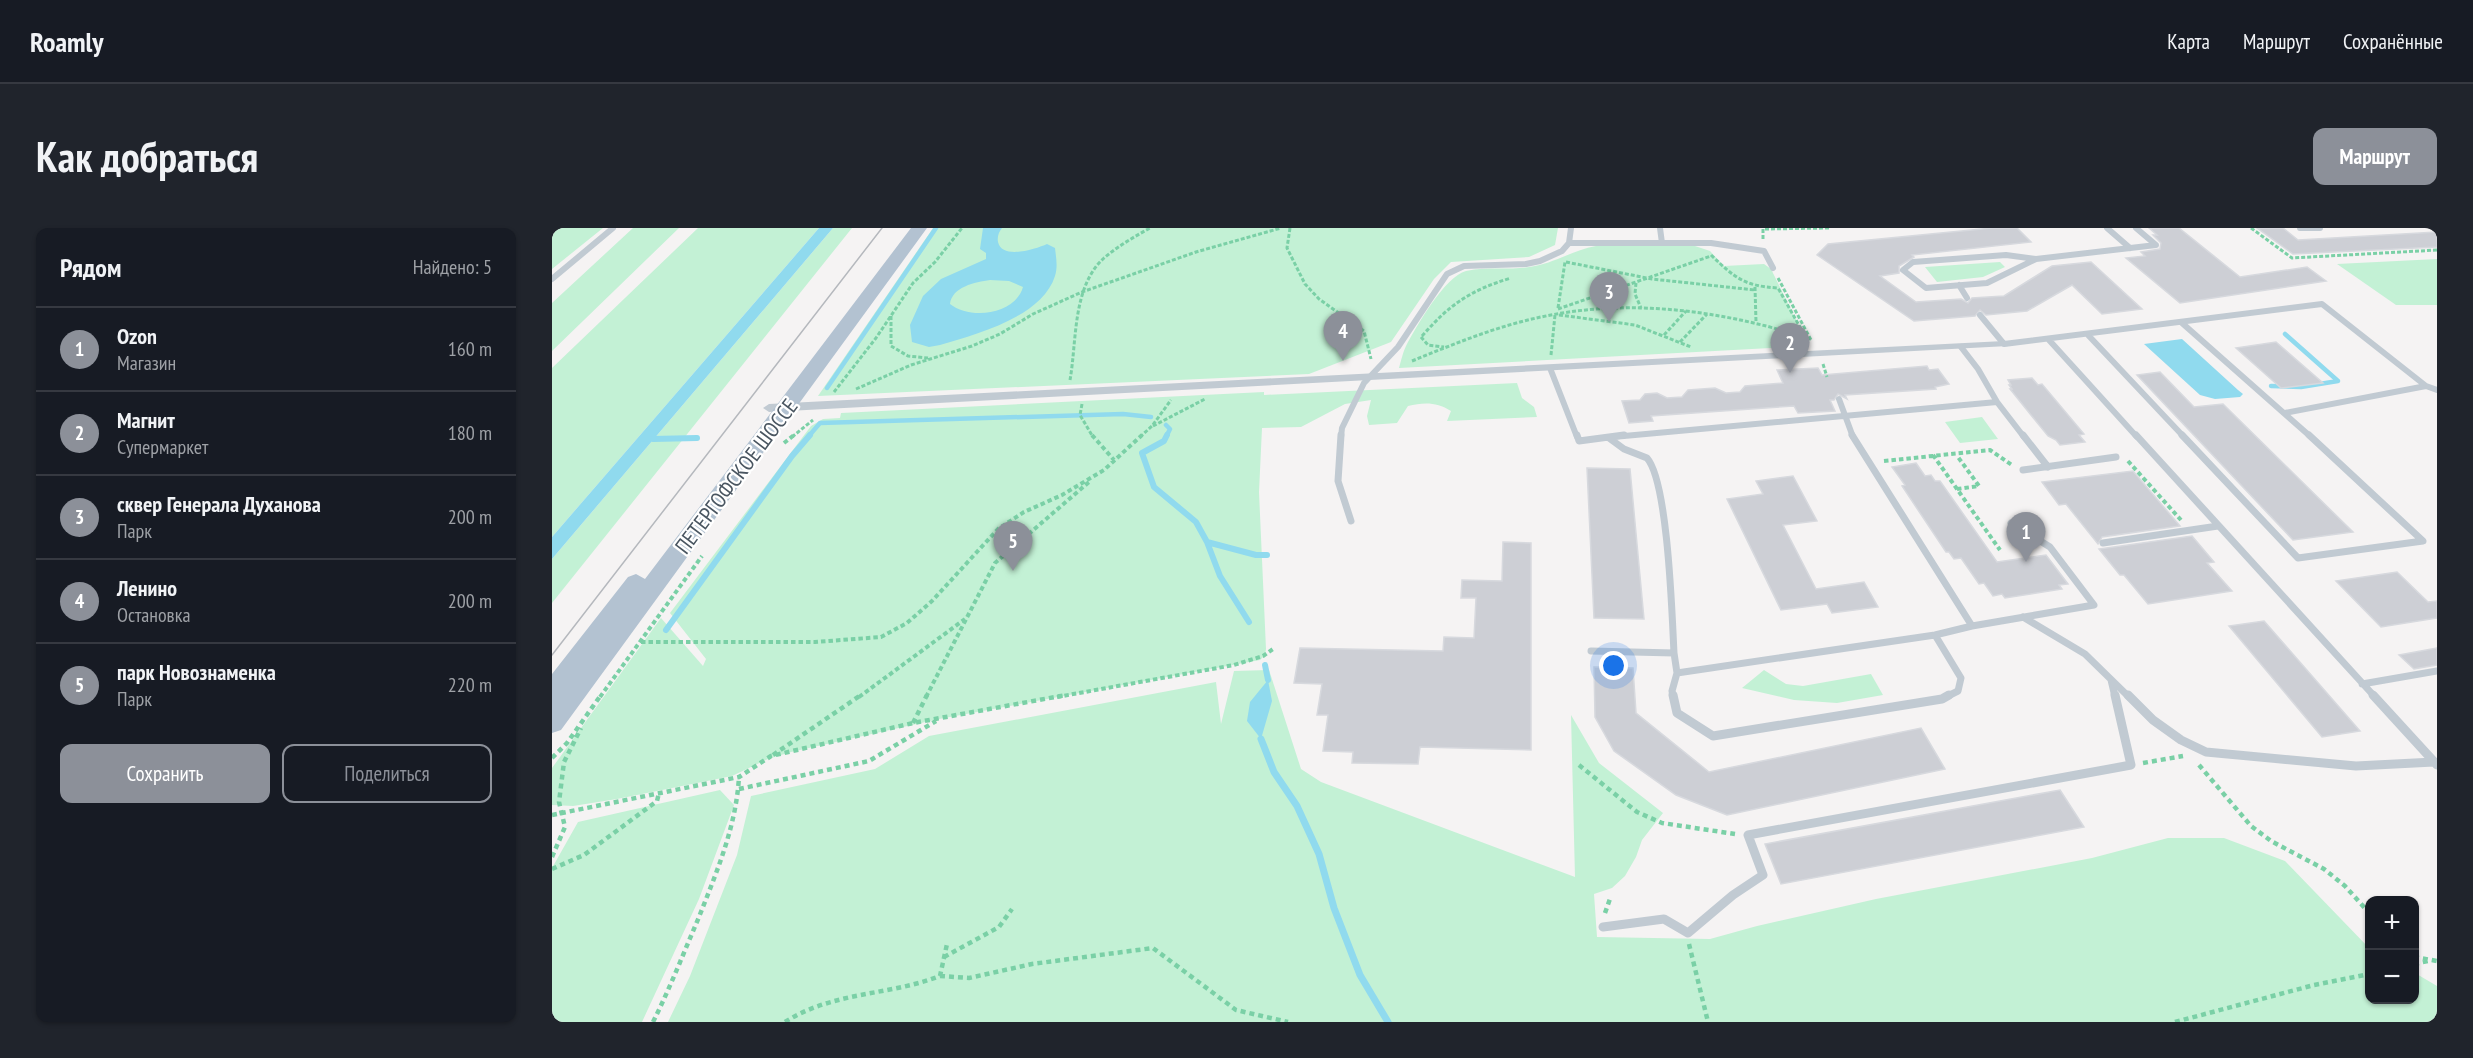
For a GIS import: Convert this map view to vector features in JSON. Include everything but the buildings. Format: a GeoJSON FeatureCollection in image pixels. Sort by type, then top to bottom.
{"type":"FeatureCollection","features":[{"type":"Feature","properties":{"kind":"main road","name":"ПЕТЕРГОФСКОЕ ШОССЕ"},"geometry":{"type":"LineString","coordinates":[[552,722],[778,408],[902,228]]}},
{"type":"Feature","properties":{"kind":"main road","name":"ПЕТЕРГОФСКОЕ ШОССЕ"},"geometry":{"type":"LineString","coordinates":[[552,693],[919,228]]}},
{"type":"Feature","properties":{"kind":"street"},"geometry":{"type":"LineString","coordinates":[[778,408],[2004,344]]}},
{"type":"Feature","properties":{"kind":"lane"},"geometry":{"type":"LineString","coordinates":[[1351,521],[1338,481],[1342,428],[1364,383],[1398,347],[1447,274],[1464,266],[1526,264],[1540,261],[1562,251],[1569,243],[1571,228]]}},
{"type":"Feature","properties":{"kind":"lane"},"geometry":{"type":"LineString","coordinates":[[1660,228],[1662,243]]}},
{"type":"Feature","properties":{"kind":"lane"},"geometry":{"type":"LineString","coordinates":[[2107,228],[2130,248]]}},
{"type":"Feature","properties":{"kind":"lane"},"geometry":{"type":"LineString","coordinates":[[2036,259],[1987,283],[1926,288],[1903,270],[1913,262],[2006,255],[2036,259],[2156,245],[2136,228]]}},
{"type":"Feature","properties":{"kind":"lane"},"geometry":{"type":"LineString","coordinates":[[2300,228],[2320,228]]}},
{"type":"Feature","properties":{"kind":"lane"},"geometry":{"type":"LineString","coordinates":[[602,229],[612,229]]}},
{"type":"Feature","properties":{"kind":"lane"},"geometry":{"type":"LineString","coordinates":[[552,279],[612,229]]}},
{"type":"Feature","properties":{"kind":"lane"},"geometry":{"type":"LineString","coordinates":[[1569,243],[1712,243],[1764,251],[1773,268]]}},
{"type":"Feature","properties":{"kind":"lane"},"geometry":{"type":"LineString","coordinates":[[1959,285],[1967,298]]}},
{"type":"Feature","properties":{"kind":"lane"},"geometry":{"type":"LineString","coordinates":[[1980,315],[2004,344],[2322,304],[2426,386],[2437,390]]}},
{"type":"Feature","properties":{"kind":"lane"},"geometry":{"type":"LineString","coordinates":[[2088,335],[2298,558],[2423,541],[2285,413],[2182,323]]}},
{"type":"Feature","properties":{"kind":"lane"},"geometry":{"type":"LineString","coordinates":[[2049,340],[2435,763]]}},
{"type":"Feature","properties":{"kind":"lane"},"geometry":{"type":"LineString","coordinates":[[1961,347],[1978,369],[1996,402],[2048,466]]}},
{"type":"Feature","properties":{"kind":"lane"},"geometry":{"type":"LineString","coordinates":[[1550,368],[1579,441],[1657,431],[1847,417],[1996,402]]}},
{"type":"Feature","properties":{"kind":"lane"},"geometry":{"type":"LineString","coordinates":[[2285,413],[2426,386]]}},
{"type":"Feature","properties":{"kind":"lane"},"geometry":{"type":"LineString","coordinates":[[1839,399],[1851,433],[1972,626]]}},
{"type":"Feature","properties":{"kind":"lane"},"geometry":{"type":"LineString","coordinates":[[1609,438],[1624,449],[1645,457],[1651,462],[1658,483],[1672,604],[1677,673],[1672,691],[1677,713],[1713,736],[1942,699],[1958,691],[1961,678],[1935,635]]}},
{"type":"Feature","properties":{"kind":"lane"},"geometry":{"type":"LineString","coordinates":[[2023,470],[2116,457]]}},
{"type":"Feature","properties":{"kind":"lane"},"geometry":{"type":"LineString","coordinates":[[1677,673],[1935,635],[1972,626],[2094,605],[2050,547],[2011,523]]}},
{"type":"Feature","properties":{"kind":"lane"},"geometry":{"type":"LineString","coordinates":[[2103,543],[2218,526]]}},
{"type":"Feature","properties":{"kind":"lane"},"geometry":{"type":"LineString","coordinates":[[2023,617],[2085,654],[2153,720],[2181,740],[2206,752],[2356,766],[2435,763]]}},
{"type":"Feature","properties":{"kind":"lane"},"geometry":{"type":"LineString","coordinates":[[1591,651],[1674,653]]}},
{"type":"Feature","properties":{"kind":"lane"},"geometry":{"type":"LineString","coordinates":[[2362,684],[2437,671]]}},
{"type":"Feature","properties":{"kind":"lane"},"geometry":{"type":"LineString","coordinates":[[1603,927],[1664,919],[1688,933],[1732,894],[1763,874],[1748,835],[2131,765],[2111,680]]}},
{"type":"Feature","properties":{"kind":"path"},"geometry":{"type":"LineString","coordinates":[[826,405],[837,386],[913,283],[935,262],[962,228]]}},
{"type":"Feature","properties":{"kind":"path"},"geometry":{"type":"LineString","coordinates":[[1067,393],[1073,365],[1082,292],[1090,273],[1103,257],[1150,228]]}},
{"type":"Feature","properties":{"kind":"path"},"geometry":{"type":"LineString","coordinates":[[826,405],[871,381],[1000,334],[1033,314],[1082,292],[1197,252],[1281,228]]}},
{"type":"Feature","properties":{"kind":"path"},"geometry":{"type":"LineString","coordinates":[[1290,228],[1287,248],[1305,284],[1319,299],[1364,331],[1371,354],[1370,376]]}},
{"type":"Feature","properties":{"kind":"path"},"geometry":{"type":"LineString","coordinates":[[1763,229],[1830,228]]}},
{"type":"Feature","properties":{"kind":"path"},"geometry":{"type":"LineString","coordinates":[[2251,228],[2292,258],[2437,250]]}},
{"type":"Feature","properties":{"kind":"path"},"geometry":{"type":"LineString","coordinates":[[1558,309],[1652,279],[1736,247]]}},
{"type":"Feature","properties":{"kind":"path"},"geometry":{"type":"LineString","coordinates":[[1706,252],[1713,256],[1730,276],[1755,288]]}},
{"type":"Feature","properties":{"kind":"path"},"geometry":{"type":"LineString","coordinates":[[1559,264],[1575,258]]}},
{"type":"Feature","properties":{"kind":"path"},"geometry":{"type":"LineString","coordinates":[[1565,262],[1652,279],[1778,288],[1800,327],[1792,332]]}},
{"type":"Feature","properties":{"kind":"path"},"geometry":{"type":"LineString","coordinates":[[1550,368],[1555,315],[1558,309],[1565,262]]}},
{"type":"Feature","properties":{"kind":"path"},"geometry":{"type":"LineString","coordinates":[[1415,345],[1451,303],[1483,286],[1521,276]]}},
{"type":"Feature","properties":{"kind":"path"},"geometry":{"type":"LineString","coordinates":[[1769,288],[1778,277],[1815,346]]}},
{"type":"Feature","properties":{"kind":"path"},"geometry":{"type":"LineString","coordinates":[[1636,283],[1635,294],[1641,308]]}},
{"type":"Feature","properties":{"kind":"path"},"geometry":{"type":"LineString","coordinates":[[1755,288],[1756,322]]}},
{"type":"Feature","properties":{"kind":"path"},"geometry":{"type":"LineString","coordinates":[[1409,362],[1514,324],[1555,315],[1611,308],[1641,308],[1707,314],[1756,322],[1811,339]]}},
{"type":"Feature","properties":{"kind":"path"},"geometry":{"type":"LineString","coordinates":[[1664,335],[1686,311]]}},
{"type":"Feature","properties":{"kind":"path"},"geometry":{"type":"LineString","coordinates":[[891,314],[891,346],[904,355],[916,359],[938,357]]}},
{"type":"Feature","properties":{"kind":"path"},"geometry":{"type":"LineString","coordinates":[[1680,342],[1707,314]]}},
{"type":"Feature","properties":{"kind":"path"},"geometry":{"type":"LineString","coordinates":[[1555,315],[1627,324],[1664,335],[1695,349]]}},
{"type":"Feature","properties":{"kind":"path"},"geometry":{"type":"LineString","coordinates":[[1421,338],[1428,345],[1446,347]]}},
{"type":"Feature","properties":{"kind":"path"},"geometry":{"type":"LineString","coordinates":[[1821,358],[1827,377]]}},
{"type":"Feature","properties":{"kind":"path"},"geometry":{"type":"LineString","coordinates":[[913,723],[995,563],[1152,426],[1174,397]]}},
{"type":"Feature","properties":{"kind":"path"},"geometry":{"type":"LineString","coordinates":[[1152,426],[1208,398]]}},
{"type":"Feature","properties":{"kind":"path"},"geometry":{"type":"LineString","coordinates":[[1080,412],[1094,438],[1114,460]]}},
{"type":"Feature","properties":{"kind":"path"},"geometry":{"type":"LineString","coordinates":[[777,452],[784,442],[817,417]]}},
{"type":"Feature","properties":{"kind":"path"},"geometry":{"type":"LineString","coordinates":[[1871,463],[1990,450],[2023,470]]}},
{"type":"Feature","properties":{"kind":"path"},"geometry":{"type":"LineString","coordinates":[[1933,455],[2000,550]]}},
{"type":"Feature","properties":{"kind":"path"},"geometry":{"type":"LineString","coordinates":[[1957,489],[1979,486],[1958,457]]}},
{"type":"Feature","properties":{"kind":"path"},"geometry":{"type":"LineString","coordinates":[[2116,457],[2130,462],[2185,525],[2193,530]]}},
{"type":"Feature","properties":{"kind":"path"},"geometry":{"type":"LineString","coordinates":[[640,642],[815,642],[881,637],[907,623],[932,601],[998,528],[1024,512],[1097,476]]}},
{"type":"Feature","properties":{"kind":"path"},"geometry":{"type":"LineString","coordinates":[[552,758],[567,743],[588,715],[709,547]]}},
{"type":"Feature","properties":{"kind":"path"},"geometry":{"type":"LineString","coordinates":[[552,815],[739,777],[865,693],[966,619]]}},
{"type":"Feature","properties":{"kind":"path"},"geometry":{"type":"LineString","coordinates":[[771,756],[913,723],[1234,665],[1263,656],[1274,649]]}},
{"type":"Feature","properties":{"kind":"path"},"geometry":{"type":"LineString","coordinates":[[552,857],[565,827],[561,814],[560,781],[564,762],[588,715]]}},
{"type":"Feature","properties":{"kind":"path"},"geometry":{"type":"LineString","coordinates":[[739,789],[869,761],[939,720]]}},
{"type":"Feature","properties":{"kind":"path"},"geometry":{"type":"LineString","coordinates":[[2131,765],[2206,752]]}},
{"type":"Feature","properties":{"kind":"path"},"geometry":{"type":"LineString","coordinates":[[2191,755],[2217,789],[2257,830],[2270,841],[2318,864],[2355,896],[2365,909]]}},
{"type":"Feature","properties":{"kind":"path"},"geometry":{"type":"LineString","coordinates":[[1579,765],[1637,812],[1662,823],[1748,835]]}},
{"type":"Feature","properties":{"kind":"path"},"geometry":{"type":"LineString","coordinates":[[653,1022],[670,989],[723,855],[736,811],[739,777]]}},
{"type":"Feature","properties":{"kind":"path"},"geometry":{"type":"LineString","coordinates":[[552,869],[584,855],[657,801],[659,793]]}},
{"type":"Feature","properties":{"kind":"path"},"geometry":{"type":"LineString","coordinates":[[944,957],[999,927],[1012,909]]}},
{"type":"Feature","properties":{"kind":"path"},"geometry":{"type":"LineString","coordinates":[[1688,940],[1708,1022]]}},
{"type":"Feature","properties":{"kind":"path"},"geometry":{"type":"LineString","coordinates":[[785,1022],[796,1014],[850,995],[898,991],[923,984],[940,975],[947,944]]}},
{"type":"Feature","properties":{"kind":"path"},"geometry":{"type":"LineString","coordinates":[[940,975],[952,980],[969,979],[999,970],[1044,962],[1106,957],[1153,948],[1236,1010],[1288,1022]]}},
{"type":"Feature","properties":{"kind":"path"},"geometry":{"type":"LineString","coordinates":[[2419,958],[2429,961]]}},
{"type":"Feature","properties":{"kind":"path"},"geometry":{"type":"LineString","coordinates":[[2419,963],[2437,961]]}},
{"type":"Feature","properties":{"kind":"path"},"geometry":{"type":"LineString","coordinates":[[2175,1022],[2365,975]]}},
{"type":"Feature","properties":{"kind":"green space"},"geometry":{"type":"Polygon","coordinates":[[[552,228],[603,228],[552,269],[552,228]]]}},
{"type":"Feature","properties":{"kind":"green space"},"geometry":{"type":"Polygon","coordinates":[[[633,228],[679,228],[552,351],[552,303],[633,228]]]}},
{"type":"Feature","properties":{"kind":"green space"},"geometry":{"type":"Polygon","coordinates":[[[698,228],[819,228],[552,537],[552,368],[698,228]]]}},
{"type":"Feature","properties":{"kind":"green space"},"geometry":{"type":"Polygon","coordinates":[[[833,228],[852,228],[552,603],[552,559],[833,228]]]}},
{"type":"Feature","properties":{"kind":"green space"},"geometry":{"type":"Polygon","coordinates":[[[933,228],[1558,228],[1555,245],[1529,257],[1451,262],[1434,279],[1391,342],[1309,374],[818,396],[933,228]]]}},
{"type":"Feature","properties":{"kind":"green space"},"geometry":{"type":"Polygon","coordinates":[[[1596,246],[1695,246],[1710,251],[1724,266],[1764,264],[1771,269],[1809,346],[1399,368],[1406,346],[1424,315],[1440,292],[1458,275],[1474,270],[1535,266],[1596,246]]]}},
{"type":"Feature","properties":{"kind":"green space"},"geometry":{"type":"Polygon","coordinates":[[[2437,259],[2437,305],[2396,305],[2337,264],[2437,259]]]}},
{"type":"Feature","properties":{"kind":"green space"},"geometry":{"type":"Polygon","coordinates":[[[2000,262],[2005,267],[1983,277],[1937,282],[1925,267],[2000,262]]]}},
{"type":"Feature","properties":{"kind":"green space"},"geometry":{"type":"Polygon","coordinates":[[[1517,383],[1522,398],[1534,407],[1537,417],[1447,421],[1451,411],[1435,404],[1425,403],[1408,406],[1397,423],[1369,425],[1367,416],[1371,400],[1345,404],[1301,427],[1262,428],[1259,492],[1266,649],[1265,655],[1260,660],[939,719],[791,752],[768,759],[732,776],[617,799],[573,806],[552,805],[552,768],[661,618],[703,666],[706,659],[670,613],[811,426],[823,419],[840,418],[841,413],[1264,392],[1264,395],[1517,383]]]}},
{"type":"Feature","properties":{"kind":"green space"},"geometry":{"type":"Polygon","coordinates":[[[1982,417],[1998,439],[1960,443],[1945,422],[1982,417]]]}},
{"type":"Feature","properties":{"kind":"green space"},"geometry":{"type":"Polygon","coordinates":[[[1269,670],[1301,769],[1321,782],[1575,877],[1571,715],[1599,763],[1663,813],[1642,840],[1636,857],[1625,876],[1612,888],[1594,894],[1597,937],[1710,939],[1876,899],[2092,858],[2168,838],[2224,838],[2285,861],[2365,944],[2365,1004],[2419,1004],[2419,975],[2437,986],[2437,1022],[668,1022],[690,976],[737,855],[751,796],[875,769],[929,736],[1216,682],[1221,724],[1234,671],[1269,670]]]}},
{"type":"Feature","properties":{"kind":"green space"},"geometry":{"type":"Polygon","coordinates":[[[1764,670],[1786,684],[1803,686],[1871,674],[1883,695],[1837,703],[1794,700],[1742,688],[1764,670]]]}},
{"type":"Feature","properties":{"kind":"green space"},"geometry":{"type":"Polygon","coordinates":[[[720,790],[734,805],[699,899],[642,1022],[552,1022],[552,868],[578,822],[720,790]]]}},
{"type":"Feature","properties":{"kind":"water"},"geometry":{"type":"Polygon","coordinates":[[[819,228],[833,228],[552,559],[552,537],[819,228]]]}},
{"type":"Feature","properties":{"kind":"water"},"geometry":{"type":"Polygon","coordinates":[[[983,228],[1002,228],[998,234],[998,242],[1006,251],[1020,252],[1047,244],[1055,248],[1057,266],[1055,276],[1048,290],[1037,303],[1006,322],[940,345],[929,347],[912,342],[910,325],[923,296],[941,279],[986,259],[986,253],[980,249],[983,228]],[[990,280],[965,286],[955,293],[950,304],[969,312],[991,312],[1002,309],[1011,304],[1023,287],[1009,281],[990,280]]]}},
{"type":"Feature","properties":{"kind":"water"},"geometry":{"type":"Polygon","coordinates":[[[2182,339],[2243,394],[2240,397],[2215,399],[2200,395],[2144,344],[2182,339]]]}},
{"type":"Feature","properties":{"kind":"water"},"geometry":{"type":"Polygon","coordinates":[[[1268,680],[1272,701],[1261,739],[1247,721],[1250,702],[1268,680]]]}},
{"type":"Feature","properties":{"kind":"waterway"},"geometry":{"type":"LineString","coordinates":[[827,388],[936,228]]}},
{"type":"Feature","properties":{"kind":"waterway"},"geometry":{"type":"LineString","coordinates":[[2271,386],[2301,387],[2338,381],[2285,334]]}},
{"type":"Feature","properties":{"kind":"waterway"},"geometry":{"type":"LineString","coordinates":[[808,437],[820,423],[1123,414],[1151,417]]}},
{"type":"Feature","properties":{"kind":"waterway"},"geometry":{"type":"LineString","coordinates":[[1166,425],[1170,429],[1164,441],[1142,453],[1154,487],[1196,522],[1207,542]]}},
{"type":"Feature","properties":{"kind":"waterway"},"geometry":{"type":"LineString","coordinates":[[666,630],[792,456],[810,435]]}},
{"type":"Feature","properties":{"kind":"waterway"},"geometry":{"type":"LineString","coordinates":[[653,439],[697,438]]}},
{"type":"Feature","properties":{"kind":"waterway"},"geometry":{"type":"LineString","coordinates":[[1207,542],[1256,555],[1267,555]]}},
{"type":"Feature","properties":{"kind":"waterway"},"geometry":{"type":"LineString","coordinates":[[1207,542],[1220,576],[1249,622]]}},
{"type":"Feature","properties":{"kind":"waterway"},"geometry":{"type":"LineString","coordinates":[[1265,665],[1268,680]]}},
{"type":"Feature","properties":{"kind":"waterway"},"geometry":{"type":"LineString","coordinates":[[1261,739],[1274,772],[1297,806],[1319,854],[1334,908],[1360,975],[1388,1022]]}},
{"type":"Feature","properties":{"kind":"tram line"},"geometry":{"type":"LineString","coordinates":[[552,655],[882,228]]}},
{"type":"Feature","properties":{"kind":"place","name":"сквер Генерала Духанова"},"geometry":{"type":"Point","coordinates":[1609,322]}},
{"type":"Feature","properties":{"kind":"place","name":"Ленино"},"geometry":{"type":"Point","coordinates":[1343,361]}},
{"type":"Feature","properties":{"kind":"place","name":"Магнит"},"geometry":{"type":"Point","coordinates":[1790,373]}},
{"type":"Feature","properties":{"kind":"place","name":"Ozon"},"geometry":{"type":"Point","coordinates":[2026,562]}},
{"type":"Feature","properties":{"kind":"place","name":"парк Новознаменка"},"geometry":{"type":"Point","coordinates":[1013,571]}}]}
